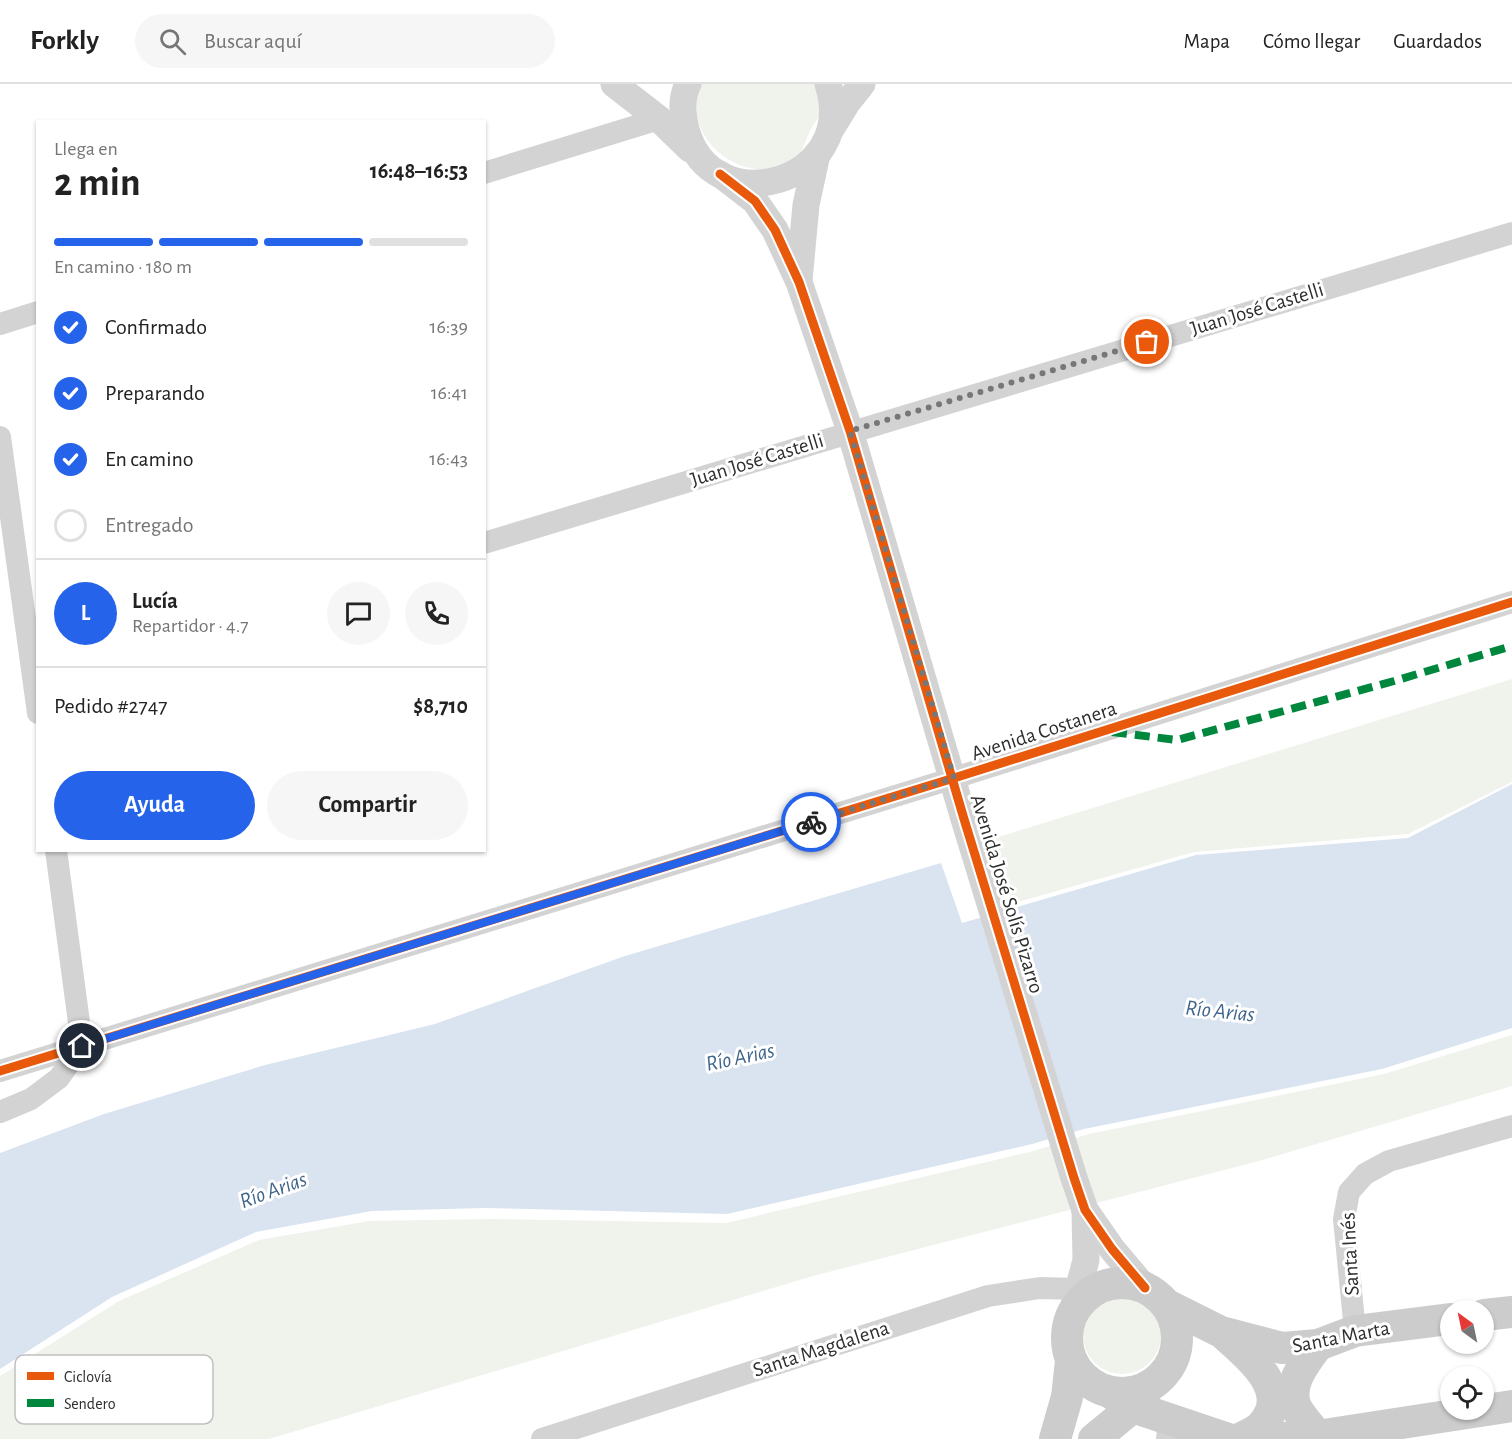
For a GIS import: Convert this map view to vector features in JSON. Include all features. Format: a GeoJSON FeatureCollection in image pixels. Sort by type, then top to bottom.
{"type":"FeatureCollection","features":[{"type":"Feature","properties":{"kind":"main road"},"geometry":{"type":"LineString","coordinates":[[1055,1439],[1067,1397],[1071,1361],[1067,1339],[1084,1297],[1125,1283],[1156,1297],[1176,1327],[1177,1350],[1167,1371],[1131,1395],[1094,1439]]}},
{"type":"Feature","properties":{"kind":"main road","name":"Santa Marta"},"geometry":{"type":"LineString","coordinates":[[1156,1297],[1221,1332],[1282,1348],[1318,1345],[1355,1331],[1440,1320]]}},
{"type":"Feature","properties":{"kind":"main road"},"geometry":{"type":"LineString","coordinates":[[1494,1314],[1512,1312]]}},
{"type":"Feature","properties":{"kind":"main road"},"geometry":{"type":"LineString","coordinates":[[1221,1332],[1255,1363],[1269,1384],[1273,1404],[1262,1426],[1239,1439]]}},
{"type":"Feature","properties":{"kind":"main road"},"geometry":{"type":"LineString","coordinates":[[1317,1436],[1296,1408],[1293,1388],[1304,1365],[1318,1345]]}},
{"type":"Feature","properties":{"kind":"main road"},"geometry":{"type":"LineString","coordinates":[[1071,1361],[1087,1381],[1131,1395],[1165,1427],[1228,1439]]}},
{"type":"Feature","properties":{"kind":"main road"},"geometry":{"type":"LineString","coordinates":[[1265,1439],[1317,1436],[1512,1406]]}},
{"type":"Feature","properties":{"kind":"street"},"geometry":{"type":"LineString","coordinates":[[614,84],[659,119],[712,168],[740,182],[761,184],[782,180],[802,170],[823,144],[847,103],[862,84]]}},
{"type":"Feature","properties":{"kind":"street"},"geometry":{"type":"LineString","coordinates":[[688,84],[682,116],[689,141],[712,168]]}},
{"type":"Feature","properties":{"kind":"street"},"geometry":{"type":"LineString","coordinates":[[823,144],[833,109],[828,84]]}},
{"type":"Feature","properties":{"kind":"street"},"geometry":{"type":"LineString","coordinates":[[486,172],[659,119]]}},
{"type":"Feature","properties":{"kind":"street","name":"Avenida José Solís Pizarro"},"geometry":{"type":"LineString","coordinates":[[799,282],[806,205],[823,144]]}},
{"type":"Feature","properties":{"kind":"street","name":"Avenida José Solís Pizarro"},"geometry":{"type":"LineString","coordinates":[[712,168],[755,201],[775,230],[799,282],[850,431],[1085,1210],[1113,1249],[1156,1297]]}},
{"type":"Feature","properties":{"kind":"street","name":"Juan José Castelli"},"geometry":{"type":"LineString","coordinates":[[486,542],[1512,233]]}},
{"type":"Feature","properties":{"kind":"street"},"geometry":{"type":"LineString","coordinates":[[0,324],[36,313]]}},
{"type":"Feature","properties":{"kind":"street"},"geometry":{"type":"LineString","coordinates":[[0,437],[35,680]]}},
{"type":"Feature","properties":{"kind":"street","name":"Avenida Costanera"},"geometry":{"type":"LineString","coordinates":[[0,1071],[954,778],[1512,602]]}},
{"type":"Feature","properties":{"kind":"street"},"geometry":{"type":"LineString","coordinates":[[0,1112],[31,1099],[59,1078],[82,1046],[56,852]]}},
{"type":"Feature","properties":{"kind":"street","name":"Santa Inés"},"geometry":{"type":"LineString","coordinates":[[1355,1331],[1344,1219],[1349,1192],[1365,1174],[1389,1161],[1512,1126]]}},
{"type":"Feature","properties":{"kind":"street","name":"Avenida José Solís Pizarro"},"geometry":{"type":"LineString","coordinates":[[1084,1297],[1085,1210]]}},
{"type":"Feature","properties":{"kind":"street","name":"Santa Magdalena"},"geometry":{"type":"LineString","coordinates":[[542,1439],[988,1296],[1040,1288],[1084,1297]]}},
{"type":"Feature","properties":{"kind":"shaded area"},"geometry":{"type":"Polygon","coordinates":[[[701,84],[821,84],[824,106],[796,160],[786,167],[774,170],[750,168],[721,155],[702,131],[697,116],[697,101],[701,84]]]}},
{"type":"Feature","properties":{"kind":"shaded area"},"geometry":{"type":"Polygon","coordinates":[[[1512,679],[1512,782],[1408,834],[1194,852],[1014,903],[992,839],[1512,679]]]}},
{"type":"Feature","properties":{"kind":"shaded area"},"geometry":{"type":"Polygon","coordinates":[[[1512,1035],[1512,1086],[1259,1161],[813,1276],[269,1439],[0,1439],[0,1376],[15,1367],[15,1424],[213,1424],[213,1355],[33,1355],[119,1301],[259,1240],[369,1221],[491,1219],[726,1223],[1030,1152],[1089,1134],[1384,1074],[1512,1035]]]}},
{"type":"Feature","properties":{"kind":"shaded area"},"geometry":{"type":"Polygon","coordinates":[[[1122,1296],[1137,1299],[1150,1307],[1158,1320],[1161,1335],[1158,1350],[1150,1363],[1137,1371],[1122,1374],[1107,1371],[1094,1363],[1086,1350],[1083,1335],[1086,1320],[1094,1307],[1107,1299],[1122,1296]]]}},
{"type":"Feature","properties":{"kind":"water","name":"Río Arias"},"geometry":{"type":"Polygon","coordinates":[[[1512,784],[1512,1028],[1382,1069],[1084,1129],[1032,1144],[727,1214],[485,1208],[372,1211],[256,1232],[112,1297],[22,1355],[15,1355],[15,1359],[0,1369],[0,1153],[104,1114],[265,1065],[435,1024],[625,956],[941,863],[962,923],[1196,855],[1408,838],[1512,784]]]}},
{"type":"Feature","properties":{"kind":"marked path"},"geometry":{"type":"LineString","coordinates":[[1112,732],[1177,740],[1394,681],[1512,646]]}},
{"type":"Feature","properties":{"kind":"cycle path"},"geometry":{"type":"LineString","coordinates":[[720,174],[755,201],[775,230],[799,282],[850,431],[964,819],[1085,1210],[1112,1249],[1145,1288]]}},
{"type":"Feature","properties":{"kind":"cycle path"},"geometry":{"type":"LineString","coordinates":[[0,1071],[954,778],[1512,602]]}},
{"type":"Feature","properties":{"kind":"way so far"},"geometry":{"type":"LineString","coordinates":[[811,822],[954,778],[850,431],[1147,342]]}},
{"type":"Feature","properties":{"kind":"route"},"geometry":{"type":"LineString","coordinates":[[82,1046],[811,822]]}}]}
